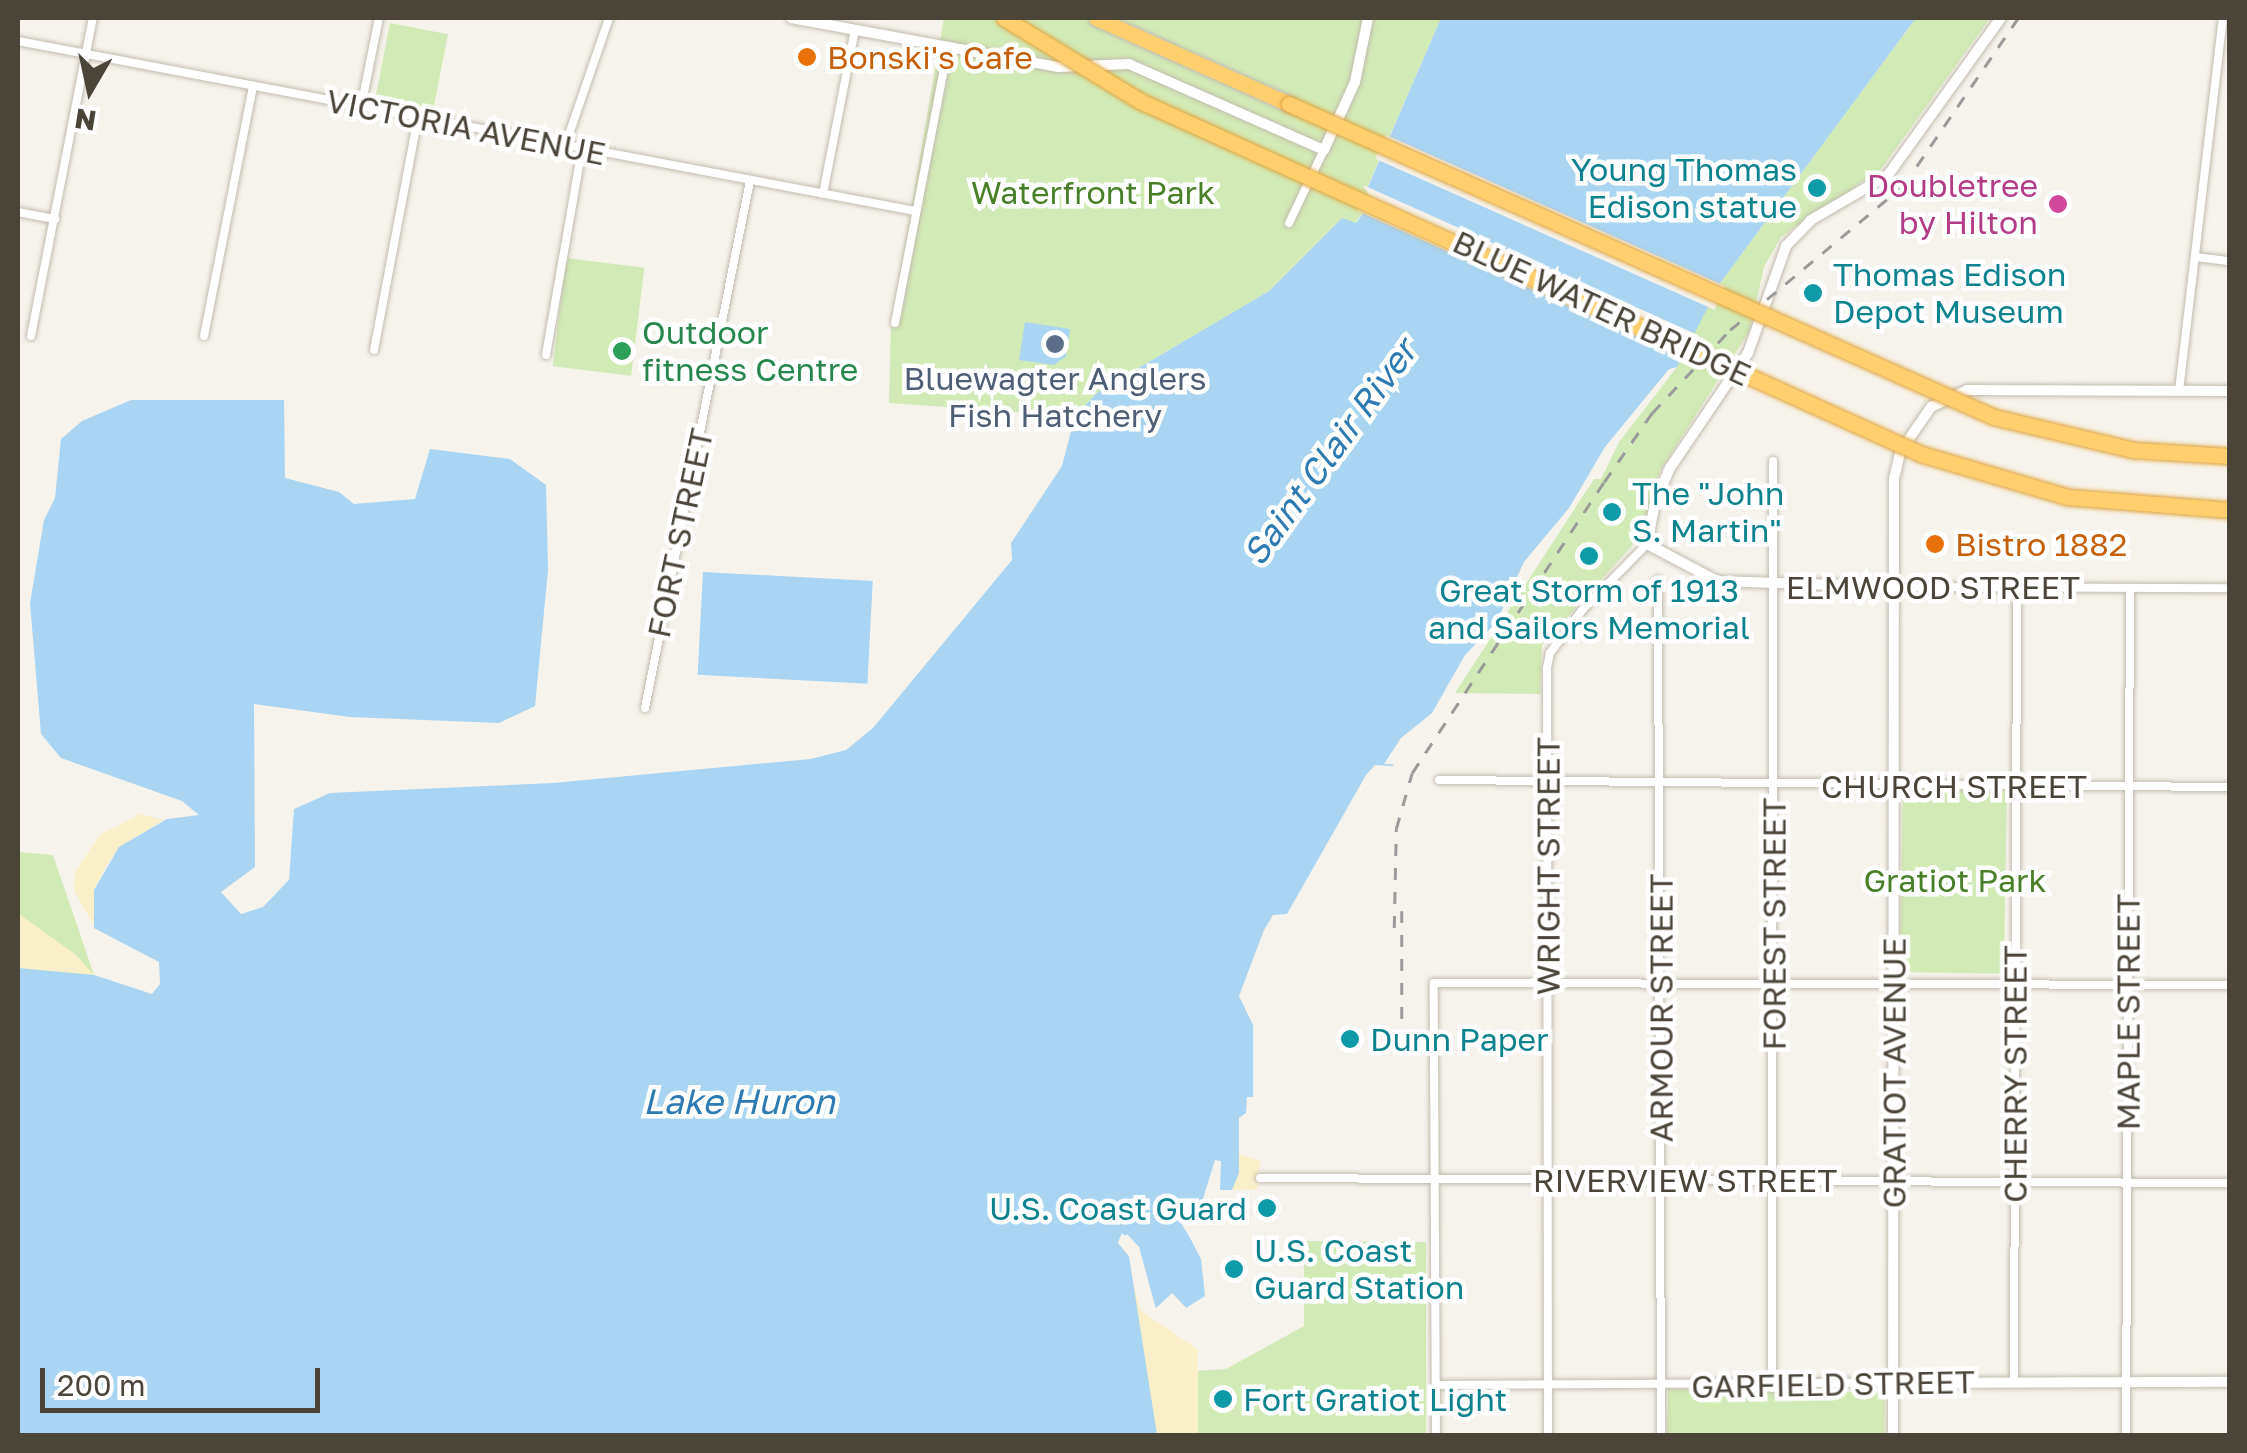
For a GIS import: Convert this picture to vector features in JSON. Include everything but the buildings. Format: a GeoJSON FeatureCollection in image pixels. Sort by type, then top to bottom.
{"type":"FeatureCollection","features":[{"type":"Feature","properties":{"kind":"highway","name":"BLUE WATER BRIDGE"},"geometry":{"type":"LineString","coordinates":[[1004,18],[1140,101],[1953,467],[2096,502],[2230,510]]}},
{"type":"Feature","properties":{"kind":"highway","name":"BLUE WATER BRIDGE"},"geometry":{"type":"LineString","coordinates":[[1096,18],[1994,417],[2134,450],[2230,456]]}},
{"type":"Feature","properties":{"kind":"street"},"geometry":{"type":"LineString","coordinates":[[31,336],[93,18]]}},
{"type":"Feature","properties":{"kind":"street"},"geometry":{"type":"LineString","coordinates":[[361,107],[380,18]]}},
{"type":"Feature","properties":{"kind":"street"},"geometry":{"type":"LineString","coordinates":[[565,146],[610,18]]}},
{"type":"Feature","properties":{"kind":"street"},"geometry":{"type":"LineString","coordinates":[[791,18],[1059,67],[1111,61],[1145,68],[1324,150]]}},
{"type":"Feature","properties":{"kind":"street"},"geometry":{"type":"LineString","coordinates":[[1289,223],[1356,82],[1368,18]]}},
{"type":"Feature","properties":{"kind":"street"},"geometry":{"type":"LineString","coordinates":[[1648,544],[1660,488],[1748,354],[1786,246],[1811,220],[1888,175],[2001,18]]}},
{"type":"Feature","properties":{"kind":"street"},"geometry":{"type":"LineString","coordinates":[[2223,18],[2179,390],[2230,392]]}},
{"type":"Feature","properties":{"kind":"street"},"geometry":{"type":"LineString","coordinates":[[823,194],[855,30]]}},
{"type":"Feature","properties":{"kind":"street","name":"VICTORIA AVENUE"},"geometry":{"type":"LineString","coordinates":[[18,41],[915,211]]}},
{"type":"Feature","properties":{"kind":"street"},"geometry":{"type":"LineString","coordinates":[[895,323],[948,47]]}},
{"type":"Feature","properties":{"kind":"street"},"geometry":{"type":"LineString","coordinates":[[2216,82],[2230,84]]}},
{"type":"Feature","properties":{"kind":"street"},"geometry":{"type":"LineString","coordinates":[[204,336],[253,87]]}},
{"type":"Feature","properties":{"kind":"street"},"geometry":{"type":"LineString","coordinates":[[374,350],[418,118]]}},
{"type":"Feature","properties":{"kind":"street"},"geometry":{"type":"LineString","coordinates":[[546,355],[582,149]]}},
{"type":"Feature","properties":{"kind":"street","name":"FORT STREET"},"geometry":{"type":"LineString","coordinates":[[645,708],[750,181]]}},
{"type":"Feature","properties":{"kind":"street"},"geometry":{"type":"LineString","coordinates":[[18,212],[55,218]]}},
{"type":"Feature","properties":{"kind":"street"},"geometry":{"type":"LineString","coordinates":[[2194,258],[2230,261]]}},
{"type":"Feature","properties":{"kind":"street","name":"GRATIOT AVENUE"},"geometry":{"type":"LineString","coordinates":[[1893,1436],[1894,479],[1900,452],[1920,416],[1954,393],[1981,388],[2179,390]]}},
{"type":"Feature","properties":{"kind":"street","name":"FOREST STREET"},"geometry":{"type":"LineString","coordinates":[[1772,1388],[1773,460]]}},
{"type":"Feature","properties":{"kind":"street","name":"ELMWOOD STREET"},"geometry":{"type":"LineString","coordinates":[[1648,544],[1717,581],[1774,586],[2230,588]]}},
{"type":"Feature","properties":{"kind":"street","name":"WRIGHT STREET"},"geometry":{"type":"LineString","coordinates":[[1548,1436],[1548,660],[1583,609],[1648,544]]}},
{"type":"Feature","properties":{"kind":"street","name":"ARMOUR STREET"},"geometry":{"type":"LineString","coordinates":[[1658,580],[1661,1436]]}},
{"type":"Feature","properties":{"kind":"street","name":"CHERRY STREET"},"geometry":{"type":"LineString","coordinates":[[2014,1381],[2017,588]]}},
{"type":"Feature","properties":{"kind":"street","name":"MAPLE STREET"},"geometry":{"type":"LineString","coordinates":[[2126,1436],[2130,588]]}},
{"type":"Feature","properties":{"kind":"street","name":"CHURCH STREET"},"geometry":{"type":"LineString","coordinates":[[1439,780],[1661,786],[2230,787]]}},
{"type":"Feature","properties":{"kind":"street"},"geometry":{"type":"LineString","coordinates":[[1436,1436],[1434,984],[2230,985]]}},
{"type":"Feature","properties":{"kind":"street","name":"RIVERVIEW STREET"},"geometry":{"type":"LineString","coordinates":[[1260,1178],[2230,1183]]}},
{"type":"Feature","properties":{"kind":"street","name":"GARFIELD STREET"},"geometry":{"type":"LineString","coordinates":[[1438,1385],[1772,1388],[2014,1381],[2230,1382]]}},
{"type":"Feature","properties":{"kind":"green space","name":"Waterfront Park"},"geometry":{"type":"Polygon","coordinates":[[[944,18],[1441,18],[1367,188],[1377,193],[1355,223],[1342,218],[1269,291],[1098,392],[1075,416],[889,403],[891,325],[944,18]]]}},
{"type":"Feature","properties":{"kind":"green space"},"geometry":{"type":"Polygon","coordinates":[[[1916,18],[1990,18],[1881,169],[1781,237],[1764,267],[1750,330],[1660,471],[1640,537],[1542,645],[1540,694],[1448,693],[1721,282],[1916,18]]]}},
{"type":"Feature","properties":{"kind":"green space"},"geometry":{"type":"Polygon","coordinates":[[[390,23],[448,34],[433,113],[375,102],[390,23]]]}},
{"type":"Feature","properties":{"kind":"green space"},"geometry":{"type":"Polygon","coordinates":[[[566,258],[644,268],[631,376],[553,366],[566,258]]]}},
{"type":"Feature","properties":{"kind":"green space","name":"Gratiot Park"},"geometry":{"type":"Polygon","coordinates":[[[1903,787],[2007,789],[2004,974],[1900,972],[1903,787]]]}},
{"type":"Feature","properties":{"kind":"green space"},"geometry":{"type":"Polygon","coordinates":[[[18,852],[53,855],[94,975],[18,968],[18,852]]]}},
{"type":"Feature","properties":{"kind":"green space"},"geometry":{"type":"Polygon","coordinates":[[[1304,1241],[1426,1242],[1426,1435],[1157,1435],[1148,1374],[1226,1369],[1304,1326],[1304,1241]]]}},
{"type":"Feature","properties":{"kind":"green space"},"geometry":{"type":"Polygon","coordinates":[[[1668,1389],[1885,1393],[1884,1436],[1667,1435],[1668,1389]]]}},
{"type":"Feature","properties":{"kind":"sand"},"geometry":{"type":"Polygon","coordinates":[[[140,814],[164,820],[119,847],[106,866],[94,890],[94,925],[74,891],[75,872],[100,835],[140,814]]]}},
{"type":"Feature","properties":{"kind":"sand"},"geometry":{"type":"Polygon","coordinates":[[[18,913],[76,955],[94,975],[18,968],[18,913]]]}},
{"type":"Feature","properties":{"kind":"sand"},"geometry":{"type":"Polygon","coordinates":[[[1234,1152],[1260,1161],[1257,1190],[1221,1190],[1234,1152]]]}},
{"type":"Feature","properties":{"kind":"sand"},"geometry":{"type":"Polygon","coordinates":[[[1118,1242],[1143,1312],[1198,1350],[1198,1435],[1144,1435],[1118,1242]]]}},
{"type":"Feature","properties":{"kind":"water","name":"Lake Huron"},"geometry":{"type":"Polygon","coordinates":[[[1441,18],[1916,18],[1721,282],[1677,367],[1593,473],[1448,693],[1393,766],[1375,765],[1366,775],[1287,914],[1273,915],[1264,930],[1239,996],[1253,1025],[1253,1097],[1247,1097],[1246,1113],[1239,1118],[1239,1173],[1232,1190],[1218,1190],[1186,1230],[1201,1259],[1205,1296],[1186,1308],[1172,1294],[1156,1309],[1139,1247],[1127,1234],[1118,1243],[1129,1256],[1157,1435],[18,1435],[18,968],[94,975],[152,994],[160,984],[159,962],[94,928],[94,890],[119,847],[167,819],[199,815],[182,801],[61,758],[41,734],[30,603],[44,520],[55,498],[61,439],[82,421],[131,400],[284,400],[285,478],[339,492],[354,504],[415,499],[430,449],[510,459],[546,485],[548,570],[535,706],[499,723],[350,717],[254,704],[255,867],[221,892],[241,914],[263,907],[289,880],[294,809],[330,793],[553,783],[811,759],[846,750],[873,728],[1012,560],[1011,543],[1062,466],[1075,416],[1098,392],[1269,291],[1342,218],[1356,223],[1377,193],[1367,189],[1441,18]]]}},
{"type":"Feature","properties":{"kind":"water"},"geometry":{"type":"Polygon","coordinates":[[[1025,322],[1070,329],[1066,356],[1054,365],[1019,360],[1025,322]]]}},
{"type":"Feature","properties":{"kind":"water"},"geometry":{"type":"Polygon","coordinates":[[[703,572],[873,581],[867,684],[698,675],[703,572]]]}},
{"type":"Feature","properties":{"kind":"pier"},"geometry":{"type":"Polygon","coordinates":[[[1386,135],[1725,286],[1714,310],[1375,159],[1386,135]]]}},
{"type":"Feature","properties":{"kind":"pier"},"geometry":{"type":"Polygon","coordinates":[[[1363,185],[1698,335],[1687,359],[1358,211],[1369,195],[1363,185]]]}},
{"type":"Feature","properties":{"kind":"pier"},"geometry":{"type":"Polygon","coordinates":[[[1677,367],[1619,442],[1601,479],[1594,479],[1414,756],[1405,765],[1384,764],[1401,738],[1432,713],[1465,655],[1496,623],[1524,562],[1569,508],[1605,447],[1669,369],[1677,367]]]}},
{"type":"Feature","properties":{"kind":"pier"},"geometry":{"type":"Polygon","coordinates":[[[1215,1160],[1221,1161],[1220,1194],[1190,1237],[1182,1225],[1201,1205],[1215,1160]]]}},
{"type":"Feature","properties":{"kind":"pier"},"geometry":{"type":"Polygon","coordinates":[[[1122,1233],[1139,1247],[1150,1305],[1156,1308],[1172,1293],[1190,1312],[1170,1298],[1158,1313],[1147,1308],[1134,1250],[1124,1238],[1134,1255],[1144,1311],[1140,1310],[1129,1256],[1118,1242],[1122,1233]]]}},
{"type":"Feature","properties":{"kind":"railway"},"geometry":{"type":"LineString","coordinates":[[1394,928],[1396,829],[1412,773],[1604,482],[1652,413],[1730,330],[1903,186],[2018,18]]}},
{"type":"Feature","properties":{"kind":"railway"},"geometry":{"type":"LineString","coordinates":[[1402,911],[1402,1044]]}},
{"type":"Feature","properties":{"kind":"place","name":"Bonski's Cafe"},"geometry":{"type":"Point","coordinates":[807,57]}},
{"type":"Feature","properties":{"kind":"place","name":"Young Thomas Edison statue"},"geometry":{"type":"Point","coordinates":[1817,188]}},
{"type":"Feature","properties":{"kind":"place","name":"Doubletree by Hilton"},"geometry":{"type":"Point","coordinates":[2058,204]}},
{"type":"Feature","properties":{"kind":"place","name":"Thomas Edison Depot Museum"},"geometry":{"type":"Point","coordinates":[1813,293]}},
{"type":"Feature","properties":{"kind":"place","name":"Bluewagter Anglers Fish Hatchery"},"geometry":{"type":"Point","coordinates":[1055,344]}},
{"type":"Feature","properties":{"kind":"place","name":"Outdoor fitness Centre"},"geometry":{"type":"Point","coordinates":[622,351]}},
{"type":"Feature","properties":{"kind":"place","name":"The \"John S. Martin\""},"geometry":{"type":"Point","coordinates":[1612,512]}},
{"type":"Feature","properties":{"kind":"place","name":"Bistro 1882"},"geometry":{"type":"Point","coordinates":[1935,544]}},
{"type":"Feature","properties":{"kind":"place","name":"Great Storm of 1913 and Sailors Memorial"},"geometry":{"type":"Point","coordinates":[1589,556]}},
{"type":"Feature","properties":{"kind":"place","name":"Dunn Paper"},"geometry":{"type":"Point","coordinates":[1350,1039]}},
{"type":"Feature","properties":{"kind":"place","name":"U.S. Coast Guard"},"geometry":{"type":"Point","coordinates":[1267,1208]}},
{"type":"Feature","properties":{"kind":"place","name":"U.S. Coast Guard Station"},"geometry":{"type":"Point","coordinates":[1234,1269]}},
{"type":"Feature","properties":{"kind":"place","name":"Fort Gratiot Light"},"geometry":{"type":"Point","coordinates":[1223,1399]}},
{"type":"Feature","properties":{"kind":"water label","name":"Saint Clair River"},"geometry":{"type":"Point","coordinates":[1329,452]}}]}
